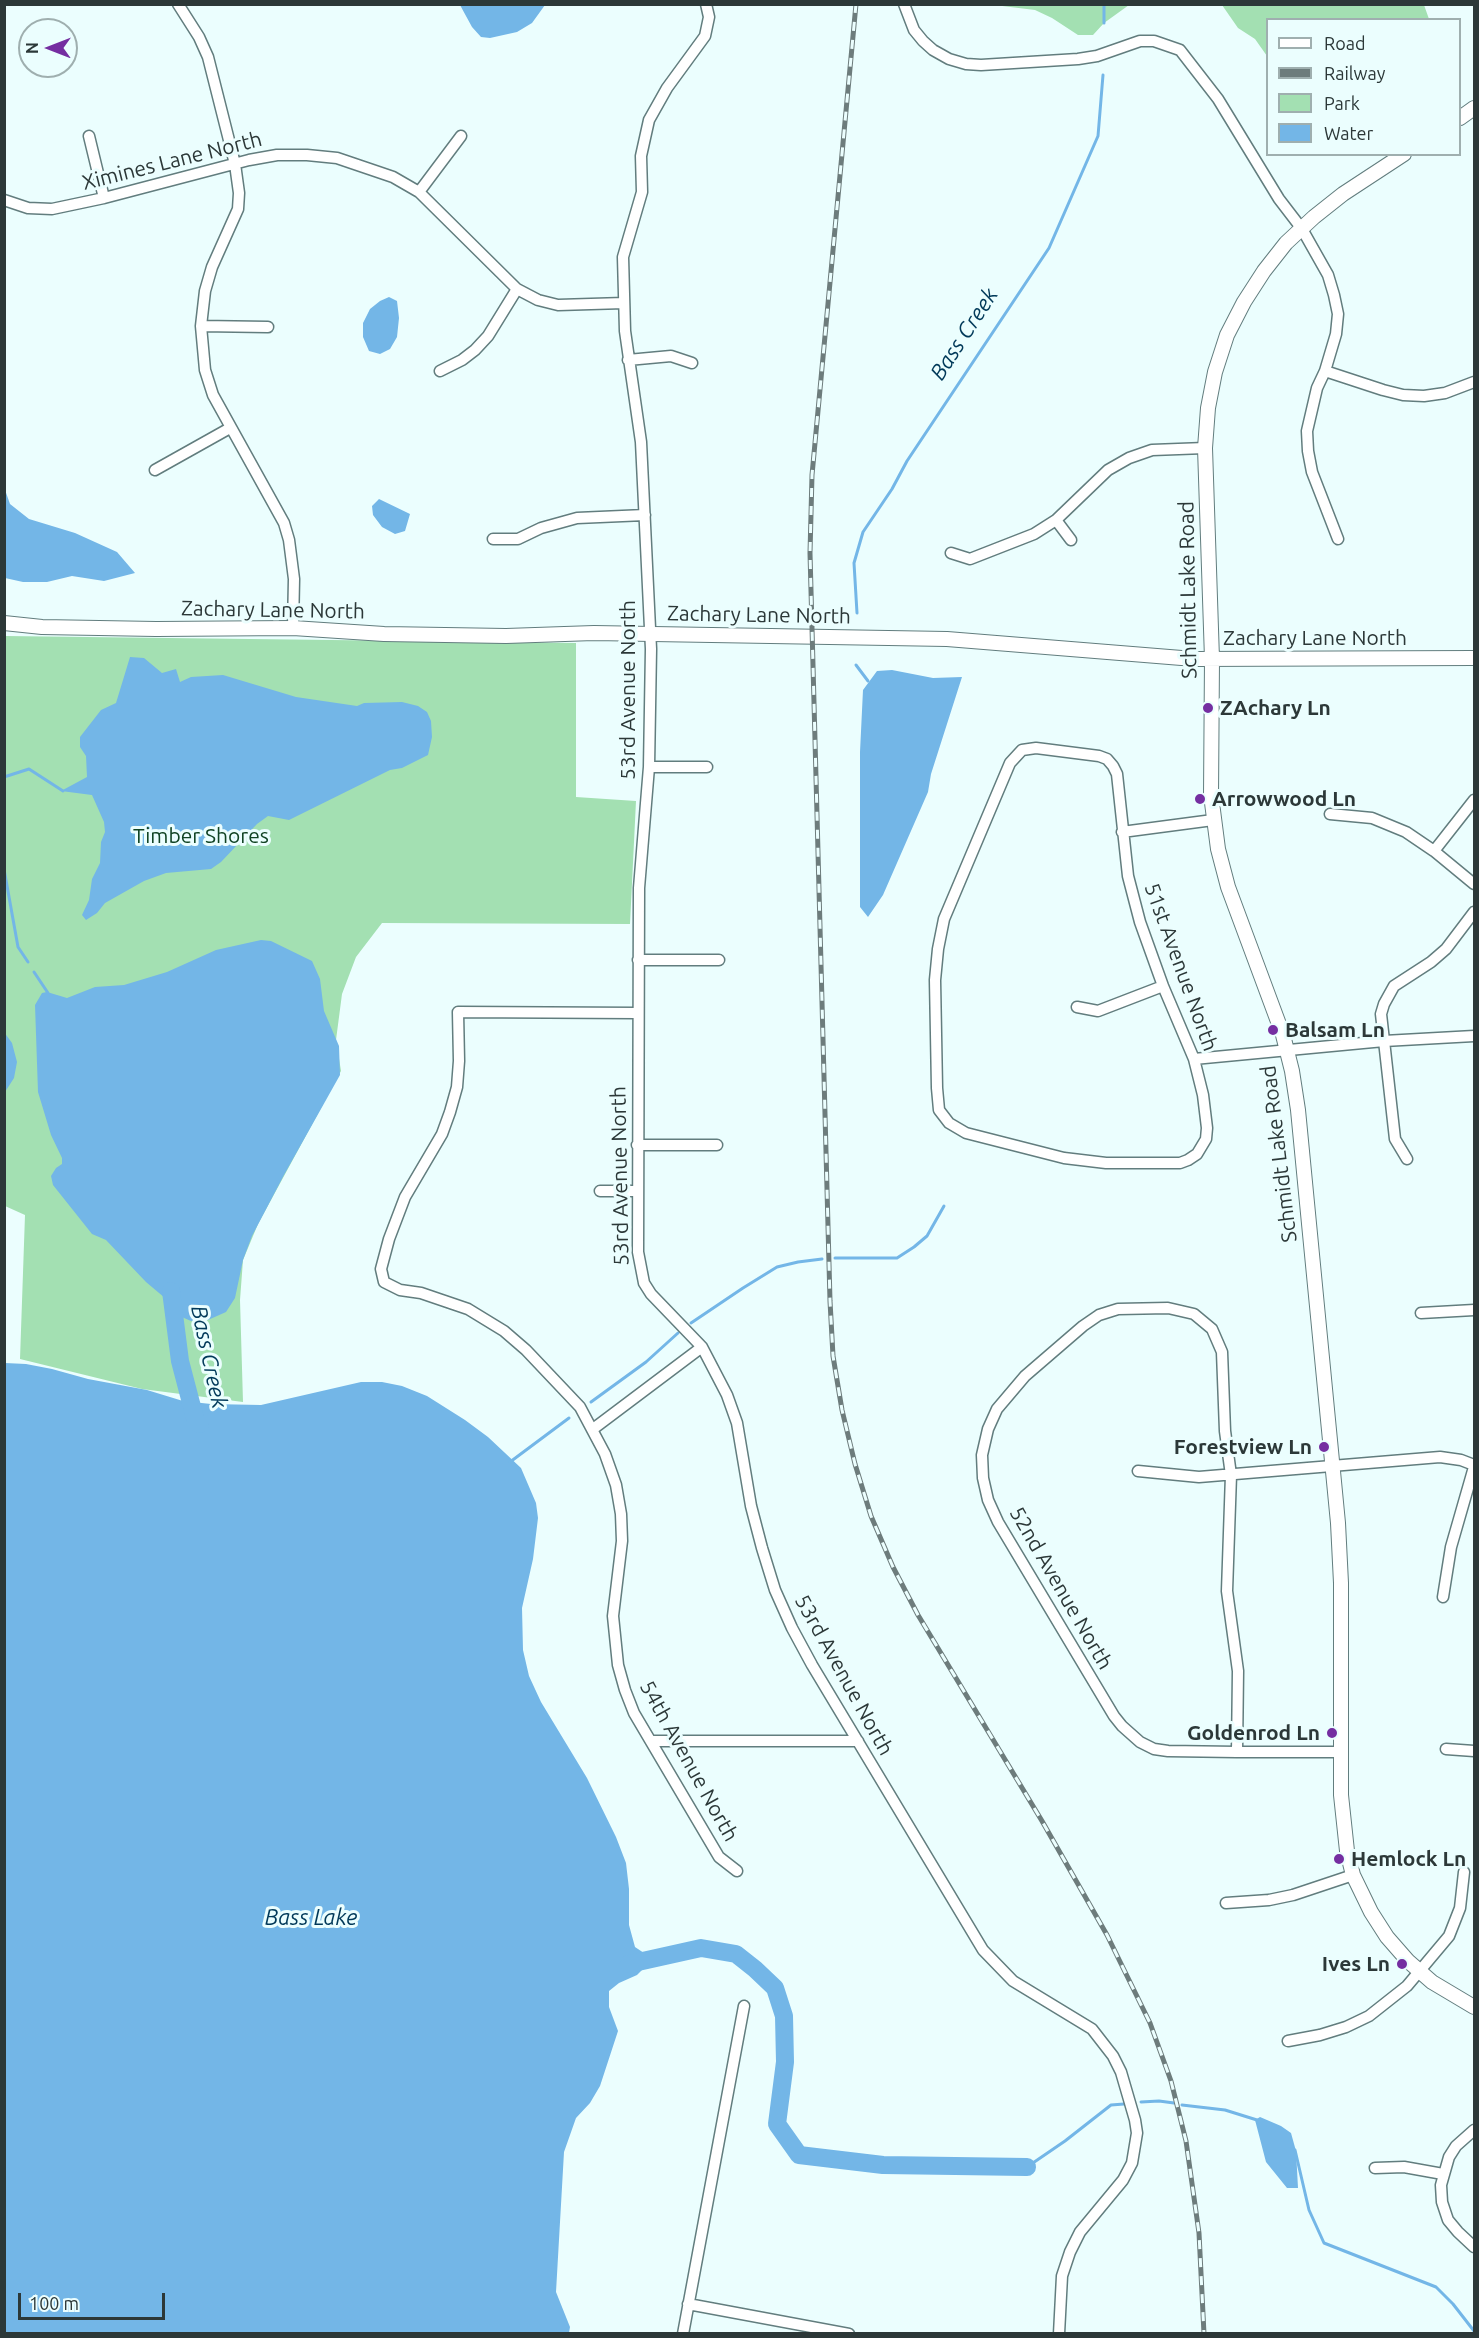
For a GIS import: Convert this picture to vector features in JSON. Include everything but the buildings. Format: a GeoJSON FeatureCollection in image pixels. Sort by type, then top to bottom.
{"type":"FeatureCollection","features":[{"type":"Feature","properties":{"kind":"street"},"geometry":{"type":"LineString","coordinates":[[178,4],[199,37],[207,57],[235,164],[239,193],[238,209],[212,267],[204,298],[201,326],[205,370],[213,395],[279,514],[290,540],[294,579],[293,628]]}},
{"type":"Feature","properties":{"kind":"street","name":"53rd Avenue North"},"geometry":{"type":"LineString","coordinates":[[706,4],[710,16],[705,36],[657,103],[649,120],[641,156],[642,192],[623,257],[628,360],[641,442],[650,634],[649,767],[639,888],[638,1252],[644,1283],[651,1294],[702,1347],[727,1395],[737,1423],[751,1506],[762,1548],[776,1590],[807,1656],[983,1950],[1013,1981],[1092,2030],[1113,2056],[1121,2072],[1137,2133],[1132,2163],[1123,2180],[1080,2232],[1070,2252],[1062,2276],[1059,2334]]}},
{"type":"Feature","properties":{"kind":"street"},"geometry":{"type":"LineString","coordinates":[[904,4],[914,30],[923,41],[949,59],[966,64],[1078,59],[1097,56],[1140,41],[1168,44],[1180,50],[1218,99],[1279,199],[1302,229],[1328,275],[1338,314],[1336,334],[1311,408],[1307,431],[1308,452],[1319,494],[1338,539]]}},
{"type":"Feature","properties":{"kind":"street"},"geometry":{"type":"LineString","coordinates":[[1461,117],[1474,108]]}},
{"type":"Feature","properties":{"kind":"street"},"geometry":{"type":"LineString","coordinates":[[89,136],[104,198]]}},
{"type":"Feature","properties":{"kind":"street"},"geometry":{"type":"LineString","coordinates":[[419,192],[461,136]]}},
{"type":"Feature","properties":{"kind":"street","name":"Ximines Lane North"},"geometry":{"type":"LineString","coordinates":[[4,200],[28,208],[52,209],[277,155],[337,158],[393,177],[419,192],[516,289],[538,300],[558,305],[624,303]]}},
{"type":"Feature","properties":{"kind":"street","name":"Schmidt Lake Road"},"geometry":{"type":"LineString","coordinates":[[1401,156],[1343,194],[1286,243],[1263,271],[1244,302],[1227,335],[1215,372],[1208,408],[1205,448],[1212,659],[1210,758],[1213,820],[1228,887],[1287,1050],[1299,1110],[1341,1583],[1342,1821],[1347,1851],[1353,1875],[1371,1912],[1387,1937],[1432,1982],[1474,2007]]}},
{"type":"Feature","properties":{"kind":"street"},"geometry":{"type":"LineString","coordinates":[[440,371],[462,360],[488,336],[516,289]]}},
{"type":"Feature","properties":{"kind":"street"},"geometry":{"type":"LineString","coordinates":[[201,326],[268,327]]}},
{"type":"Feature","properties":{"kind":"street"},"geometry":{"type":"LineString","coordinates":[[628,360],[671,356],[692,363]]}},
{"type":"Feature","properties":{"kind":"street"},"geometry":{"type":"LineString","coordinates":[[1325,371],[1403,395],[1424,396],[1445,393],[1474,382]]}},
{"type":"Feature","properties":{"kind":"street"},"geometry":{"type":"LineString","coordinates":[[155,470],[230,428]]}},
{"type":"Feature","properties":{"kind":"street"},"geometry":{"type":"LineString","coordinates":[[951,553],[970,559],[1034,534],[1056,520],[1108,470],[1129,458],[1152,450],[1205,448]]}},
{"type":"Feature","properties":{"kind":"street"},"geometry":{"type":"LineString","coordinates":[[493,539],[518,539],[541,528],[570,519],[645,515]]}},
{"type":"Feature","properties":{"kind":"street"},"geometry":{"type":"LineString","coordinates":[[1056,520],[1071,540]]}},
{"type":"Feature","properties":{"kind":"street","name":"Zachary Lane North"},"geometry":{"type":"LineString","coordinates":[[4,623],[42,627],[156,630],[293,628],[384,634],[495,636],[650,634],[947,639],[1147,656],[1212,659],[1474,658]]}},
{"type":"Feature","properties":{"kind":"street","name":"Zachary Lane North"},"geometry":{"type":"LineString","coordinates":[[4,631],[42,627]]}},
{"type":"Feature","properties":{"kind":"street","name":"51st Avenue North"},"geometry":{"type":"LineString","coordinates":[[1036,748],[1099,756],[1113,766],[1117,774],[1128,876],[1140,922],[1163,986],[1194,1059],[1203,1095],[1207,1128],[1204,1146],[1197,1154],[1180,1163],[1106,1163],[1064,1158],[966,1133],[949,1123],[939,1110],[934,980],[944,920],[1010,763],[1022,750],[1036,748]]}},
{"type":"Feature","properties":{"kind":"street"},"geometry":{"type":"LineString","coordinates":[[649,767],[707,767]]}},
{"type":"Feature","properties":{"kind":"street"},"geometry":{"type":"LineString","coordinates":[[1434,851],[1474,800]]}},
{"type":"Feature","properties":{"kind":"street"},"geometry":{"type":"LineString","coordinates":[[1330,814],[1372,818],[1406,832],[1434,851],[1474,884]]}},
{"type":"Feature","properties":{"kind":"street"},"geometry":{"type":"LineString","coordinates":[[1122,832],[1213,820]]}},
{"type":"Feature","properties":{"kind":"street"},"geometry":{"type":"LineString","coordinates":[[1407,1159],[1395,1139],[1381,1014],[1383,1004],[1394,986],[1431,962],[1446,949],[1474,912]]}},
{"type":"Feature","properties":{"kind":"street"},"geometry":{"type":"LineString","coordinates":[[638,960],[719,960]]}},
{"type":"Feature","properties":{"kind":"street"},"geometry":{"type":"LineString","coordinates":[[1077,1007],[1098,1011],[1163,986]]}},
{"type":"Feature","properties":{"kind":"street","name":"54th Avenue North"},"geometry":{"type":"LineString","coordinates":[[637,1013],[458,1012],[459,1061],[450,1112],[442,1134],[416,1177],[396,1219],[381,1269],[384,1282],[400,1290],[421,1293],[468,1309],[504,1331],[526,1350],[580,1407],[605,1454],[616,1485],[621,1514],[622,1541],[614,1616],[618,1665],[634,1713],[719,1857],[737,1871]]}},
{"type":"Feature","properties":{"kind":"street"},"geometry":{"type":"LineString","coordinates":[[1194,1059],[1384,1041],[1474,1036]]}},
{"type":"Feature","properties":{"kind":"street"},"geometry":{"type":"LineString","coordinates":[[637,1145],[717,1145]]}},
{"type":"Feature","properties":{"kind":"street"},"geometry":{"type":"LineString","coordinates":[[600,1191],[637,1191]]}},
{"type":"Feature","properties":{"kind":"street","name":"52nd Avenue North"},"geometry":{"type":"LineString","coordinates":[[1231,1475],[1225,1431],[1222,1352],[1212,1329],[1204,1321],[1182,1310],[1168,1308],[1118,1308],[1099,1315],[1025,1376],[1010,1392],[997,1408],[988,1429],[982,1455],[983,1478],[988,1500],[998,1522],[1114,1716],[1140,1742],[1154,1749],[1168,1751],[1341,1752]]}},
{"type":"Feature","properties":{"kind":"street"},"geometry":{"type":"LineString","coordinates":[[1421,1314],[1474,1310]]}},
{"type":"Feature","properties":{"kind":"street"},"geometry":{"type":"LineString","coordinates":[[593,1429],[702,1347]]}},
{"type":"Feature","properties":{"kind":"street"},"geometry":{"type":"LineString","coordinates":[[1138,1472],[1199,1477],[1440,1457],[1461,1460],[1474,1466],[1451,1547],[1443,1597]]}},
{"type":"Feature","properties":{"kind":"street"},"geometry":{"type":"LineString","coordinates":[[1231,1475],[1227,1591],[1239,1671],[1237,1752]]}},
{"type":"Feature","properties":{"kind":"street"},"geometry":{"type":"LineString","coordinates":[[651,1741],[858,1741]]}},
{"type":"Feature","properties":{"kind":"street"},"geometry":{"type":"LineString","coordinates":[[1446,1749],[1474,1751]]}},
{"type":"Feature","properties":{"kind":"street"},"geometry":{"type":"LineString","coordinates":[[1288,2041],[1346,2027],[1369,2016],[1407,1986],[1449,1936],[1460,1908],[1464,1872]]}},
{"type":"Feature","properties":{"kind":"street"},"geometry":{"type":"LineString","coordinates":[[1226,1903],[1269,1900],[1293,1895],[1353,1875]]}},
{"type":"Feature","properties":{"kind":"street"},"geometry":{"type":"LineString","coordinates":[[683,2334],[744,2006]]}},
{"type":"Feature","properties":{"kind":"street"},"geometry":{"type":"LineString","coordinates":[[1474,2130],[1456,2146],[1449,2157],[1443,2174],[1442,2202],[1448,2220],[1474,2247]]}},
{"type":"Feature","properties":{"kind":"street"},"geometry":{"type":"LineString","coordinates":[[1375,2168],[1404,2168],[1443,2174]]}},
{"type":"Feature","properties":{"kind":"street"},"geometry":{"type":"LineString","coordinates":[[688,2304],[849,2334]]}},
{"type":"Feature","properties":{"kind":"green space"},"geometry":{"type":"Polygon","coordinates":[[[1129,4],[1104,23],[1093,35],[1078,35],[1035,10],[994,5],[1129,4]]]}},
{"type":"Feature","properties":{"kind":"green space"},"geometry":{"type":"Polygon","coordinates":[[[1222,5],[1424,5],[1429,18],[1266,18],[1266,55],[1255,39],[1238,28],[1222,5]]]}},
{"type":"Feature","properties":{"kind":"green space","name":"Timber Shores"},"geometry":{"type":"Polygon","coordinates":[[[5,636],[576,643],[576,797],[636,801],[630,924],[382,923],[356,957],[342,994],[336,1040],[341,1071],[258,1224],[243,1260],[240,1300],[243,1402],[142,1389],[20,1359],[25,1215],[5,1206],[5,636]]]}},
{"type":"Feature","properties":{"kind":"water"},"geometry":{"type":"Polygon","coordinates":[[[460,5],[545,5],[532,23],[517,32],[490,38],[481,37],[472,27],[460,5]]]}},
{"type":"Feature","properties":{"kind":"water"},"geometry":{"type":"Polygon","coordinates":[[[389,297],[397,301],[399,318],[397,337],[390,349],[380,354],[369,351],[363,337],[363,323],[370,309],[389,297]]]}},
{"type":"Feature","properties":{"kind":"water"},"geometry":{"type":"Polygon","coordinates":[[[4,487],[10,504],[29,519],[75,533],[117,552],[135,573],[104,581],[72,576],[47,582],[23,582],[5,578],[4,487]]]}},
{"type":"Feature","properties":{"kind":"water"},"geometry":{"type":"Polygon","coordinates":[[[379,499],[410,514],[405,531],[395,534],[382,527],[373,515],[372,506],[379,499]]]}},
{"type":"Feature","properties":{"kind":"water"},"geometry":{"type":"Polygon","coordinates":[[[130,657],[144,658],[162,673],[176,669],[180,682],[191,677],[223,675],[296,697],[357,706],[364,703],[402,702],[418,706],[427,712],[431,721],[432,737],[428,755],[402,768],[390,770],[289,820],[268,816],[211,869],[166,873],[144,881],[105,903],[97,913],[86,920],[82,915],[89,900],[92,879],[100,863],[101,842],[105,832],[104,822],[92,795],[61,791],[87,777],[86,756],[80,747],[80,737],[101,710],[116,703],[130,657]]]}},
{"type":"Feature","properties":{"kind":"water"},"geometry":{"type":"Polygon","coordinates":[[[892,670],[933,678],[962,677],[931,774],[928,792],[883,895],[868,917],[860,907],[860,752],[863,690],[877,671],[892,670]]]}},
{"type":"Feature","properties":{"kind":"water"},"geometry":{"type":"Polygon","coordinates":[[[261,940],[271,941],[312,961],[320,979],[324,1011],[339,1046],[340,1075],[252,1236],[243,1260],[235,1298],[226,1312],[208,1320],[191,1321],[168,1311],[165,1298],[146,1282],[106,1240],[92,1234],[53,1185],[51,1176],[62,1164],[62,1158],[51,1135],[38,1092],[35,1005],[42,993],[47,992],[67,998],[95,987],[124,985],[167,972],[216,950],[261,940]]]}},
{"type":"Feature","properties":{"kind":"water"},"geometry":{"type":"Polygon","coordinates":[[[4,1032],[12,1043],[17,1062],[14,1078],[5,1092],[4,1032]]]}},
{"type":"Feature","properties":{"kind":"water","name":"Bass Lake"},"geometry":{"type":"Polygon","coordinates":[[[5,1363],[52,1369],[88,1379],[147,1390],[183,1401],[211,1404],[261,1405],[361,1382],[382,1382],[402,1386],[427,1396],[465,1420],[488,1437],[521,1468],[536,1503],[538,1518],[533,1559],[522,1608],[523,1650],[529,1676],[541,1702],[587,1778],[616,1837],[626,1863],[629,1925],[635,1947],[653,1959],[637,1975],[619,1983],[609,1991],[609,2007],[618,2031],[600,2086],[590,2103],[576,2118],[564,2152],[556,2292],[570,2327],[569,2333],[5,2333],[5,1363]]]}},
{"type":"Feature","properties":{"kind":"water"},"geometry":{"type":"Polygon","coordinates":[[[1260,2117],[1291,2133],[1296,2151],[1298,2188],[1287,2188],[1266,2162],[1255,2120],[1260,2117]]]}},
{"type":"Feature","properties":{"kind":"waterway","name":"Bass Creek"},"geometry":{"type":"LineString","coordinates":[[1104,4],[1104,23]]}},
{"type":"Feature","properties":{"kind":"waterway","name":"Bass Creek"},"geometry":{"type":"LineString","coordinates":[[857,613],[854,563],[863,532],[892,489],[907,461],[1049,248],[1098,136],[1103,75]]}},
{"type":"Feature","properties":{"kind":"waterway","name":"Bass Creek"},"geometry":{"type":"LineString","coordinates":[[856,665],[868,681]]}},
{"type":"Feature","properties":{"kind":"waterway"},"geometry":{"type":"LineString","coordinates":[[4,777],[29,769],[63,791]]}},
{"type":"Feature","properties":{"kind":"waterway","name":"Bass Creek"},"geometry":{"type":"LineString","coordinates":[[4,869],[18,947],[28,962]]}},
{"type":"Feature","properties":{"kind":"waterway","name":"Bass Creek"},"geometry":{"type":"LineString","coordinates":[[34,972],[48,993]]}},
{"type":"Feature","properties":{"kind":"waterway","name":"Bass Creek"},"geometry":{"type":"LineString","coordinates":[[835,1258],[897,1258],[927,1236],[944,1206]]}},
{"type":"Feature","properties":{"kind":"waterway","name":"Bass Creek"},"geometry":{"type":"LineString","coordinates":[[691,1323],[777,1267],[822,1259]]}},
{"type":"Feature","properties":{"kind":"waterway","name":"Bass Creek"},"geometry":{"type":"LineString","coordinates":[[171,1291],[180,1361],[196,1422],[200,1424]]}},
{"type":"Feature","properties":{"kind":"waterway","name":"Bass Creek"},"geometry":{"type":"LineString","coordinates":[[591,1402],[646,1362],[678,1333]]}},
{"type":"Feature","properties":{"kind":"waterway","name":"Bass Creek"},"geometry":{"type":"LineString","coordinates":[[510,1462],[569,1418]]}},
{"type":"Feature","properties":{"kind":"waterway"},"geometry":{"type":"LineString","coordinates":[[629,1964],[701,1948],[736,1954],[775,1988],[784,2016],[785,2062],[777,2124],[799,2155],[883,2165],[1027,2167]]}},
{"type":"Feature","properties":{"kind":"waterway"},"geometry":{"type":"LineString","coordinates":[[1141,2102],[1174,2103]]}},
{"type":"Feature","properties":{"kind":"waterway"},"geometry":{"type":"LineString","coordinates":[[1027,2167],[1111,2105],[1124,2104]]}},
{"type":"Feature","properties":{"kind":"waterway"},"geometry":{"type":"LineString","coordinates":[[1182,2105],[1225,2110],[1257,2120]]}},
{"type":"Feature","properties":{"kind":"waterway"},"geometry":{"type":"LineString","coordinates":[[1295,2150],[1309,2210],[1324,2243],[1436,2287],[1474,2331]]}},
{"type":"Feature","properties":{"kind":"railway"},"geometry":{"type":"LineString","coordinates":[[856,4],[812,475],[810,553],[833,1356],[842,1410],[855,1464],[871,1516],[893,1567],[918,1615],[1042,1821],[1107,1935],[1150,2023],[1171,2081],[1186,2141],[1199,2233],[1204,2334]]}},
{"type":"Feature","properties":{"kind":"place","name":"ZAchary Ln"},"geometry":{"type":"Point","coordinates":[1208,708]}},
{"type":"Feature","properties":{"kind":"place","name":"Arrowwood Ln"},"geometry":{"type":"Point","coordinates":[1200,799]}},
{"type":"Feature","properties":{"kind":"place","name":"Balsam Ln"},"geometry":{"type":"Point","coordinates":[1273,1030]}},
{"type":"Feature","properties":{"kind":"place","name":"Forestview Ln"},"geometry":{"type":"Point","coordinates":[1324,1447]}},
{"type":"Feature","properties":{"kind":"place","name":"Goldenrod Ln"},"geometry":{"type":"Point","coordinates":[1332,1733]}},
{"type":"Feature","properties":{"kind":"place","name":"Hemlock Ln"},"geometry":{"type":"Point","coordinates":[1339,1859]}},
{"type":"Feature","properties":{"kind":"place","name":"Ives Ln"},"geometry":{"type":"Point","coordinates":[1402,1964]}}]}
